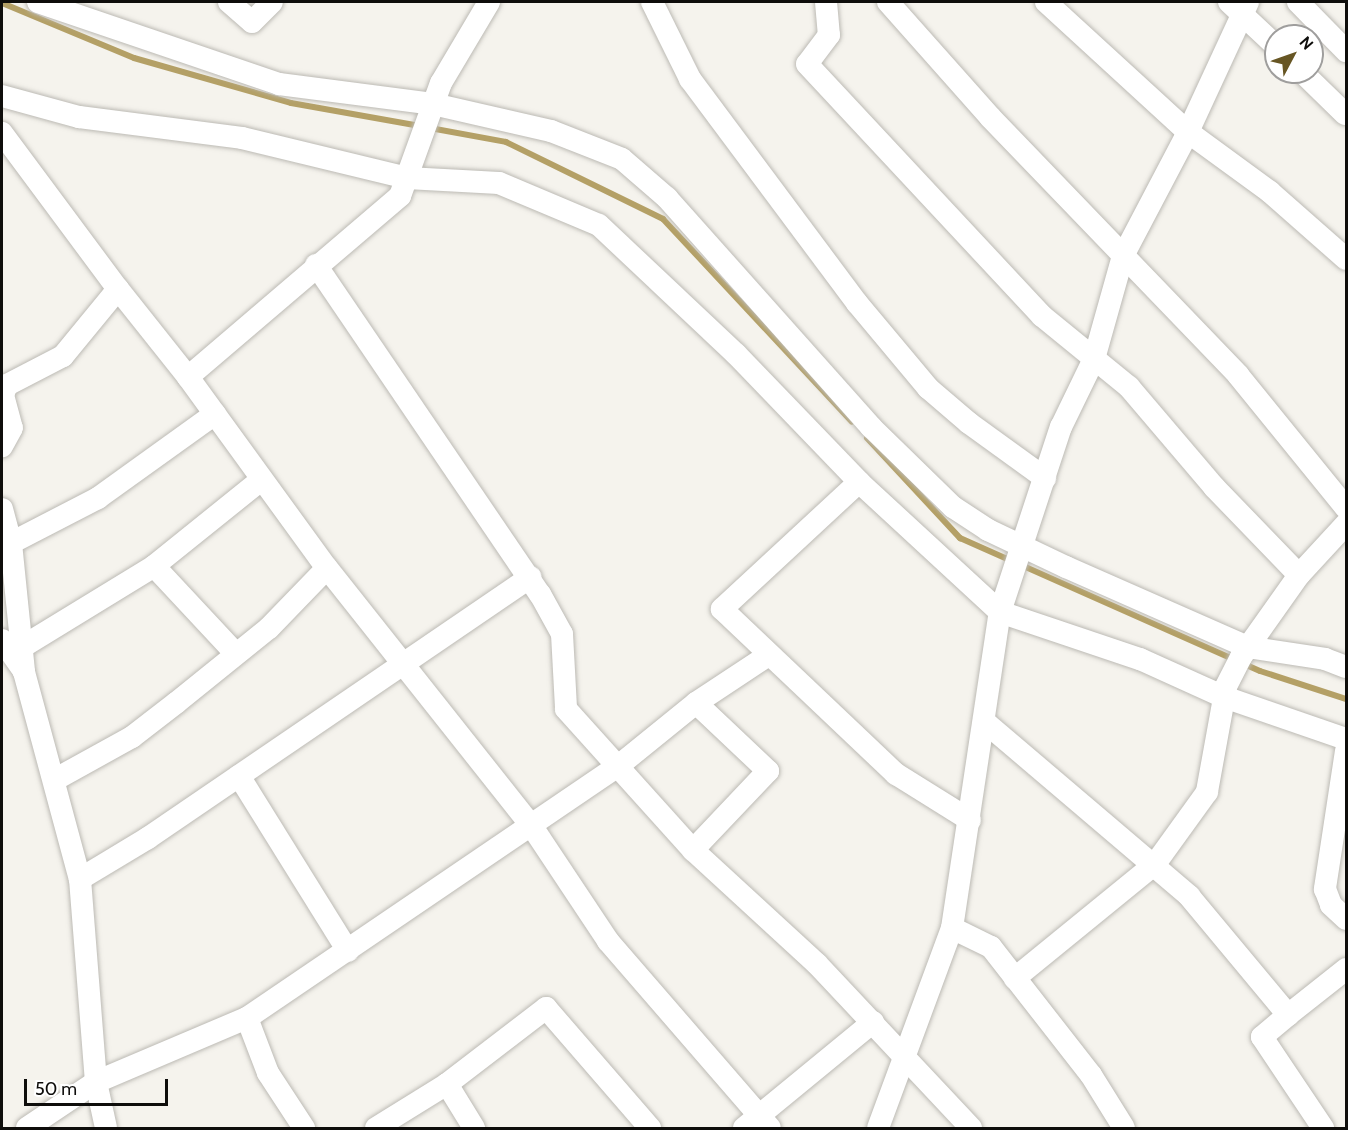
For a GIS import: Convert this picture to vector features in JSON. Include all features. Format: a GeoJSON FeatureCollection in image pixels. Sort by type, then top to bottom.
{"type":"FeatureCollection","features":[{"type":"Feature","properties":{"kind":"street"},"geometry":{"type":"LineString","coordinates":[[38,2],[279,84],[551,131],[622,159],[724,259],[926,483],[988,530],[1023,550],[1158,610],[1244,652],[1325,659],[1347,667]]}},
{"type":"Feature","properties":{"kind":"street"},"geometry":{"type":"LineString","coordinates":[[229,2],[252,22],[272,2]]}},
{"type":"Feature","properties":{"kind":"street"},"geometry":{"type":"LineString","coordinates":[[188,376],[316,265],[385,212],[400,196],[441,82],[489,2]]}},
{"type":"Feature","properties":{"kind":"street"},"geometry":{"type":"LineString","coordinates":[[652,2],[690,79],[878,328],[928,388],[969,423],[1045,478]]}},
{"type":"Feature","properties":{"kind":"street"},"geometry":{"type":"LineString","coordinates":[[826,2],[830,35],[807,64],[1042,316],[1129,387],[1214,487],[1299,575]]}},
{"type":"Feature","properties":{"kind":"street"},"geometry":{"type":"LineString","coordinates":[[888,2],[990,117],[1238,375],[1345,501]]}},
{"type":"Feature","properties":{"kind":"street"},"geometry":{"type":"LineString","coordinates":[[1046,2],[1188,132],[1270,192],[1347,259]]}},
{"type":"Feature","properties":{"kind":"street"},"geometry":{"type":"LineString","coordinates":[[1298,2],[1347,51]]}},
{"type":"Feature","properties":{"kind":"street"},"geometry":{"type":"LineString","coordinates":[[878,1128],[907,1058],[952,928],[986,723],[1001,608],[1023,550],[1061,427],[1094,359],[1123,256],[1188,132],[1240,5],[1264,32]]}},
{"type":"Feature","properties":{"kind":"street"},"geometry":{"type":"LineString","coordinates":[[1315,84],[1346,114]]}},
{"type":"Feature","properties":{"kind":"street"},"geometry":{"type":"LineString","coordinates":[[2,96],[79,117],[242,138],[410,170],[499,183],[599,225],[736,354],[859,482],[1001,608],[1347,739]]}},
{"type":"Feature","properties":{"kind":"street"},"geometry":{"type":"LineString","coordinates":[[2,133],[118,289],[188,376],[261,480],[327,568],[531,825],[608,941],[758,1124],[873,1022]]}},
{"type":"Feature","properties":{"kind":"street"},"geometry":{"type":"LineString","coordinates":[[316,265],[530,577],[562,634],[567,709],[693,850],[817,964],[971,1128]]}},
{"type":"Feature","properties":{"kind":"street"},"geometry":{"type":"LineString","coordinates":[[2,446],[12,428],[3,394],[7,385],[63,356],[118,289]]}},
{"type":"Feature","properties":{"kind":"street"},"geometry":{"type":"LineString","coordinates":[[11,543],[98,498],[215,414]]}},
{"type":"Feature","properties":{"kind":"street"},"geometry":{"type":"LineString","coordinates":[[12,643],[154,566],[261,480]]}},
{"type":"Feature","properties":{"kind":"street"},"geometry":{"type":"LineString","coordinates":[[859,482],[722,609],[767,656],[896,774],[970,820]]}},
{"type":"Feature","properties":{"kind":"street"},"geometry":{"type":"LineString","coordinates":[[2,509],[11,543],[12,643],[24,672],[56,779],[80,879],[96,1082],[106,1128]]}},
{"type":"Feature","properties":{"kind":"street"},"geometry":{"type":"LineString","coordinates":[[1015,978],[1155,864],[1207,792],[1225,692],[1244,652],[1299,575],[1347,524]]}},
{"type":"Feature","properties":{"kind":"street"},"geometry":{"type":"LineString","coordinates":[[154,566],[236,654]]}},
{"type":"Feature","properties":{"kind":"street"},"geometry":{"type":"LineString","coordinates":[[56,779],[132,737],[269,628],[327,568]]}},
{"type":"Feature","properties":{"kind":"street"},"geometry":{"type":"LineString","coordinates":[[80,879],[238,776],[530,577]]}},
{"type":"Feature","properties":{"kind":"street"},"geometry":{"type":"LineString","coordinates":[[27,1128],[96,1082],[247,1018],[617,766],[696,703],[767,656]]}},
{"type":"Feature","properties":{"kind":"street"},"geometry":{"type":"LineString","coordinates":[[693,850],[768,771],[696,703]]}},
{"type":"Feature","properties":{"kind":"street"},"geometry":{"type":"LineString","coordinates":[[986,723],[1155,864],[1189,896],[1288,1015]]}},
{"type":"Feature","properties":{"kind":"street"},"geometry":{"type":"LineString","coordinates":[[1347,751],[1325,889],[1331,905],[1347,919]]}},
{"type":"Feature","properties":{"kind":"street"},"geometry":{"type":"LineString","coordinates":[[238,776],[348,951]]}},
{"type":"Feature","properties":{"kind":"street"},"geometry":{"type":"LineString","coordinates":[[952,928],[991,947],[1091,1075],[1124,1128]]}},
{"type":"Feature","properties":{"kind":"street"},"geometry":{"type":"LineString","coordinates":[[1323,1128],[1262,1037],[1347,969]]}},
{"type":"Feature","properties":{"kind":"street"},"geometry":{"type":"LineString","coordinates":[[376,1128],[447,1084],[546,1008],[651,1128]]}},
{"type":"Feature","properties":{"kind":"street"},"geometry":{"type":"LineString","coordinates":[[247,1018],[268,1072],[304,1128]]}},
{"type":"Feature","properties":{"kind":"street"},"geometry":{"type":"LineString","coordinates":[[447,1084],[474,1128]]}},
{"type":"Feature","properties":{"kind":"waterway"},"geometry":{"type":"LineString","coordinates":[[2,3],[134,58],[291,103],[420,126]]}},
{"type":"Feature","properties":{"kind":"waterway"},"geometry":{"type":"LineString","coordinates":[[430,128],[506,142],[663,219],[852,422]]}},
{"type":"Feature","properties":{"kind":"waterway"},"geometry":{"type":"LineString","coordinates":[[867,438],[960,538],[1260,671],[1346,699]]}}]}
